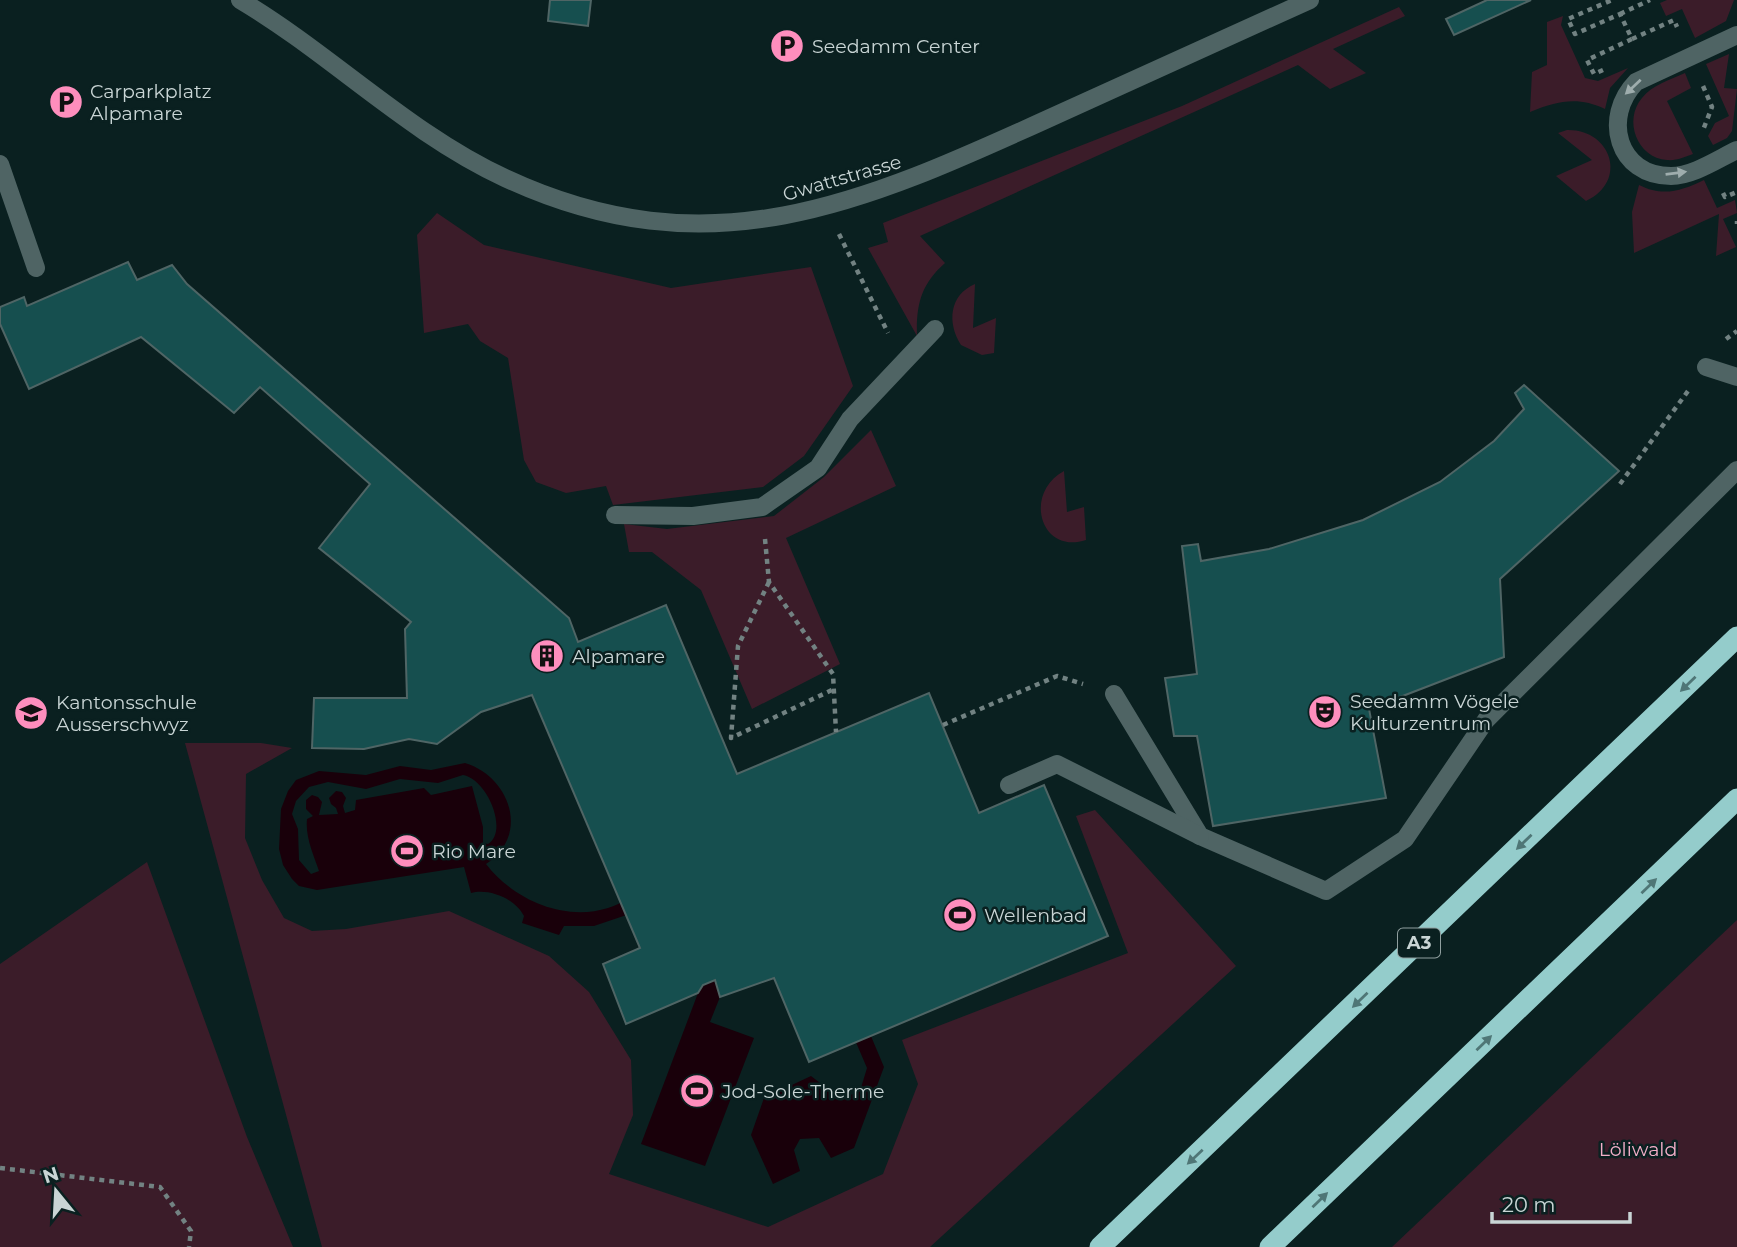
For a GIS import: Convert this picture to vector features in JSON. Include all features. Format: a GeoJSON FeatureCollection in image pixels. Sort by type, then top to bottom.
{"type":"FeatureCollection","features":[{"type":"Feature","properties":{"kind":"highway","name":"A3"},"geometry":{"type":"LineString","coordinates":[[1100,1247],[1737,637]]}},
{"type":"Feature","properties":{"kind":"highway"},"geometry":{"type":"LineString","coordinates":[[1270,1247],[1737,799]]}},
{"type":"Feature","properties":{"kind":"street","name":"Gwattstrasse"},"geometry":{"type":"LineString","coordinates":[[240,0],[285,26],[444,145],[536,191],[600,211],[672,222],[756,221],[826,209],[946,165],[1310,0]]}},
{"type":"Feature","properties":{"kind":"street"},"geometry":{"type":"LineString","coordinates":[[1737,35],[1636,82],[1625,94],[1617,126],[1622,146],[1629,157],[1641,168],[1657,174],[1674,176],[1689,172],[1737,150]]}},
{"type":"Feature","properties":{"kind":"street"},"geometry":{"type":"LineString","coordinates":[[0,164],[36,268]]}},
{"type":"Feature","properties":{"kind":"street"},"geometry":{"type":"LineString","coordinates":[[615,515],[693,516],[762,507],[818,467],[850,419],[935,329]]}},
{"type":"Feature","properties":{"kind":"street"},"geometry":{"type":"LineString","coordinates":[[1706,366],[1737,377]]}},
{"type":"Feature","properties":{"kind":"street"},"geometry":{"type":"LineString","coordinates":[[1009,785],[1057,764],[1200,836],[1326,891],[1405,839],[1486,720],[1737,470]]}},
{"type":"Feature","properties":{"kind":"street"},"geometry":{"type":"LineString","coordinates":[[1114,694],[1200,836]]}},
{"type":"Feature","properties":{"kind":"path"},"geometry":{"type":"LineString","coordinates":[[1612,0],[1569,19],[1575,34],[1650,0]]}},
{"type":"Feature","properties":{"kind":"path"},"geometry":{"type":"LineString","coordinates":[[1620,14],[1632,39]]}},
{"type":"Feature","properties":{"kind":"path"},"geometry":{"type":"LineString","coordinates":[[1606,68],[1594,74],[1587,60],[1668,23]]}},
{"type":"Feature","properties":{"kind":"path"},"geometry":{"type":"LineString","coordinates":[[826,209],[902,361]]}},
{"type":"Feature","properties":{"kind":"path"},"geometry":{"type":"LineString","coordinates":[[1727,338],[1737,331]]}},
{"type":"Feature","properties":{"kind":"path"},"geometry":{"type":"LineString","coordinates":[[1620,484],[1706,366]]}},
{"type":"Feature","properties":{"kind":"path"},"geometry":{"type":"LineString","coordinates":[[762,507],[769,582],[833,674],[836,732]]}},
{"type":"Feature","properties":{"kind":"path"},"geometry":{"type":"LineString","coordinates":[[769,582],[738,646],[731,738],[834,689]]}},
{"type":"Feature","properties":{"kind":"path"},"geometry":{"type":"LineString","coordinates":[[943,726],[1057,676],[1114,694]]}},
{"type":"Feature","properties":{"kind":"path"},"geometry":{"type":"LineString","coordinates":[[0,1168],[160,1187],[191,1231],[189,1247]]}},
{"type":"Feature","properties":{"kind":"green space"},"geometry":{"type":"Polygon","coordinates":[[[1667,0],[1734,0],[1726,21],[1695,38],[1682,9],[1666,16],[1660,3],[1667,0]]]}},
{"type":"Feature","properties":{"kind":"green space"},"geometry":{"type":"Polygon","coordinates":[[[1399,7],[1405,16],[1333,49],[1366,73],[1330,89],[1298,65],[920,236],[945,263],[925,287],[919,305],[917,336],[868,248],[888,242],[883,223],[1182,106],[1399,7]]]}},
{"type":"Feature","properties":{"kind":"green space"},"geometry":{"type":"Polygon","coordinates":[[[1563,16],[1561,25],[1585,78],[1598,81],[1628,68],[1610,88],[1605,109],[1577,101],[1549,105],[1530,112],[1532,72],[1547,65],[1547,22],[1563,16]]]}},
{"type":"Feature","properties":{"kind":"green space"},"geometry":{"type":"Polygon","coordinates":[[[1729,54],[1724,88],[1737,89],[1732,131],[1727,138],[1713,145],[1708,136],[1715,123],[1729,116],[1706,64],[1729,54]]]}},
{"type":"Feature","properties":{"kind":"green space"},"geometry":{"type":"Polygon","coordinates":[[[1685,73],[1691,88],[1667,101],[1693,154],[1674,160],[1657,158],[1648,153],[1636,136],[1636,107],[1651,90],[1685,73]]]}},
{"type":"Feature","properties":{"kind":"green space"},"geometry":{"type":"Polygon","coordinates":[[[1567,130],[1582,132],[1595,138],[1604,147],[1609,158],[1607,181],[1599,192],[1586,201],[1556,176],[1592,160],[1558,133],[1567,130]]]}},
{"type":"Feature","properties":{"kind":"green space"},"geometry":{"type":"Polygon","coordinates":[[[1704,180],[1717,208],[1735,200],[1737,213],[1723,219],[1736,247],[1716,256],[1719,214],[1634,253],[1632,212],[1639,185],[1664,192],[1688,187],[1704,180]]]}},
{"type":"Feature","properties":{"kind":"green space"},"geometry":{"type":"Polygon","coordinates":[[[437,213],[484,245],[671,288],[811,267],[853,386],[804,456],[763,487],[613,505],[606,486],[566,493],[536,482],[524,460],[508,358],[480,341],[468,324],[424,333],[417,235],[437,213]]]}},
{"type":"Feature","properties":{"kind":"green space"},"geometry":{"type":"Polygon","coordinates":[[[975,284],[973,328],[996,318],[994,353],[982,355],[961,345],[954,328],[952,319],[955,302],[966,289],[975,284]]]}},
{"type":"Feature","properties":{"kind":"green space"},"geometry":{"type":"Polygon","coordinates":[[[871,430],[896,486],[786,538],[840,664],[752,709],[701,590],[652,552],[629,552],[624,524],[667,529],[774,516],[824,477],[871,430]]]}},
{"type":"Feature","properties":{"kind":"green space"},"geometry":{"type":"Polygon","coordinates":[[[1064,471],[1067,512],[1084,507],[1086,540],[1070,542],[1057,539],[1048,531],[1042,519],[1044,493],[1051,481],[1064,471]]]}},
{"type":"Feature","properties":{"kind":"green space"},"geometry":{"type":"Polygon","coordinates":[[[185,743],[261,743],[292,748],[246,774],[245,838],[262,880],[284,918],[312,931],[346,929],[449,911],[549,956],[589,992],[631,1060],[633,1115],[609,1174],[768,1227],[883,1174],[918,1084],[902,1040],[1128,953],[1076,816],[1095,810],[1236,966],[930,1247],[322,1247],[185,743]]]}},
{"type":"Feature","properties":{"kind":"green space"},"geometry":{"type":"Polygon","coordinates":[[[147,862],[247,1137],[293,1247],[0,1247],[0,964],[147,862]]]}},
{"type":"Feature","properties":{"kind":"green space","name":"Löliwald"},"geometry":{"type":"Polygon","coordinates":[[[1737,920],[1737,1247],[1392,1247],[1737,920]]]}},
{"type":"Feature","properties":{"kind":"shaded area","name":"Rio Mare"},"geometry":{"type":"Polygon","coordinates":[[[465,763],[481,770],[494,781],[509,808],[511,823],[508,838],[500,852],[486,864],[510,888],[525,897],[557,909],[591,912],[614,906],[653,887],[659,904],[594,926],[564,926],[559,935],[522,923],[524,916],[508,899],[493,893],[471,893],[464,867],[317,890],[299,886],[292,879],[283,865],[279,849],[281,809],[296,780],[319,771],[366,775],[400,766],[431,770],[465,763]],[[463,775],[438,783],[400,779],[366,789],[328,782],[309,787],[296,801],[292,814],[298,829],[299,860],[311,874],[319,871],[307,833],[307,819],[313,816],[306,809],[306,800],[312,795],[318,797],[322,802],[319,815],[338,814],[329,798],[336,791],[342,792],[346,798],[343,806],[345,813],[355,810],[356,800],[424,788],[431,795],[472,786],[483,827],[483,843],[488,844],[494,837],[496,818],[487,795],[472,779],[463,775]]]}},
{"type":"Feature","properties":{"kind":"shaded area","name":"Jod-Sole-Therme"},"geometry":{"type":"Polygon","coordinates":[[[715,980],[746,987],[720,997],[710,1022],[754,1038],[705,1166],[641,1144],[698,993],[703,985],[715,980]]]}},
{"type":"Feature","properties":{"kind":"shaded area"},"geometry":{"type":"Polygon","coordinates":[[[852,991],[884,1067],[854,1148],[831,1158],[819,1138],[800,1139],[794,1150],[800,1171],[773,1184],[751,1135],[764,1098],[811,1076],[841,1099],[860,1091],[867,1068],[837,998],[852,991]]]}},
{"type":"Feature","properties":{"kind":"building"},"geometry":{"type":"Polygon","coordinates":[[[550,0],[591,0],[588,26],[548,21],[550,0]]]}},
{"type":"Feature","properties":{"kind":"building"},"geometry":{"type":"Polygon","coordinates":[[[1487,0],[1531,0],[1454,35],[1446,19],[1487,0]]]}},
{"type":"Feature","properties":{"kind":"building","name":"Alpamare"},"geometry":{"type":"Polygon","coordinates":[[[128,262],[137,280],[172,265],[187,284],[569,618],[578,642],[666,605],[737,774],[929,693],[979,813],[1044,785],[1108,936],[809,1062],[774,978],[720,997],[715,980],[703,985],[698,993],[626,1024],[603,964],[640,948],[532,695],[481,712],[437,744],[409,739],[364,749],[312,748],[314,698],[407,698],[405,629],[411,622],[319,548],[370,484],[260,387],[234,413],[141,337],[29,389],[0,324],[0,307],[24,297],[27,306],[128,262]]]}},
{"type":"Feature","properties":{"kind":"building"},"geometry":{"type":"Polygon","coordinates":[[[1524,385],[1619,471],[1500,579],[1504,657],[1369,709],[1386,798],[1213,826],[1197,736],[1174,736],[1165,678],[1197,674],[1182,546],[1198,544],[1201,561],[1269,549],[1363,520],[1440,482],[1494,441],[1524,409],[1515,393],[1524,385]]]}},
{"type":"Feature","properties":{"kind":"place","name":"Seedamm Center"},"geometry":{"type":"Point","coordinates":[787,46]}},
{"type":"Feature","properties":{"kind":"place","name":"Carparkplatz Alpamare"},"geometry":{"type":"Point","coordinates":[66,102]}},
{"type":"Feature","properties":{"kind":"place","name":"Alpamare"},"geometry":{"type":"Point","coordinates":[547,656]}},
{"type":"Feature","properties":{"kind":"place","name":"Seedamm Vögele Kulturzentrum"},"geometry":{"type":"Point","coordinates":[1325,712]}},
{"type":"Feature","properties":{"kind":"place","name":"Kantonsschule Ausserschwyz"},"geometry":{"type":"Point","coordinates":[31,713]}},
{"type":"Feature","properties":{"kind":"place","name":"Rio Mare"},"geometry":{"type":"Point","coordinates":[407,851]}},
{"type":"Feature","properties":{"kind":"place","name":"Wellenbad"},"geometry":{"type":"Point","coordinates":[960,915]}},
{"type":"Feature","properties":{"kind":"place","name":"Jod-Sole-Therme"},"geometry":{"type":"Point","coordinates":[697,1091]}}]}
